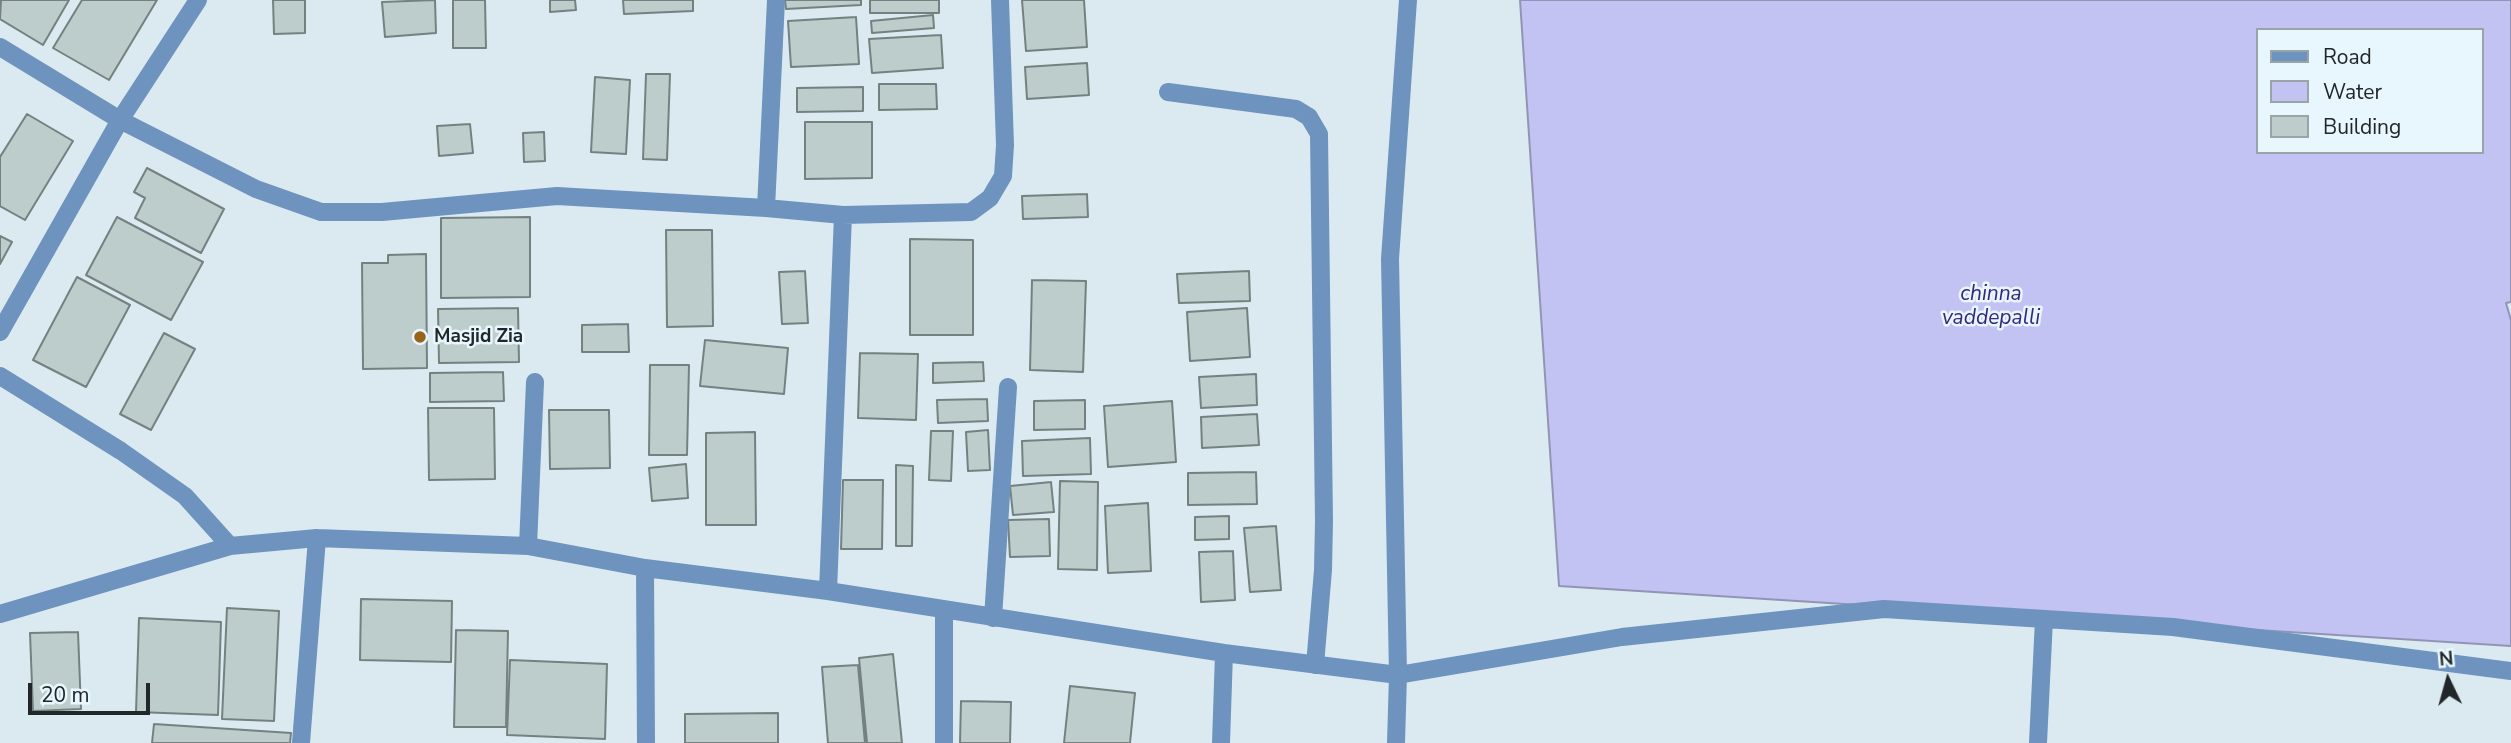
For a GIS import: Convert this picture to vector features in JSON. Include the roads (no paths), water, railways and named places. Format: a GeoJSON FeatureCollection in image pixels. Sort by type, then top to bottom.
{"type":"FeatureCollection","features":[{"type":"Feature","properties":{"kind":"street"},"geometry":{"type":"LineString","coordinates":[[0,332],[120,120],[198,0]]}},
{"type":"Feature","properties":{"kind":"street"},"geometry":{"type":"LineString","coordinates":[[766,208],[776,0]]}},
{"type":"Feature","properties":{"kind":"street"},"geometry":{"type":"LineString","coordinates":[[0,47],[120,120],[256,189],[321,212],[382,212],[557,195],[843,215],[971,212],[990,198],[1003,176],[1000,0]]}},
{"type":"Feature","properties":{"kind":"street"},"geometry":{"type":"LineString","coordinates":[[1396,743],[1398,675],[1390,259],[1408,0]]}},
{"type":"Feature","properties":{"kind":"street"},"geometry":{"type":"LineString","coordinates":[[1168,92],[1296,109],[1309,117],[1319,134],[1324,521],[1315,665]]}},
{"type":"Feature","properties":{"kind":"street"},"geometry":{"type":"LineString","coordinates":[[828,591],[843,215]]}},
{"type":"Feature","properties":{"kind":"street"},"geometry":{"type":"LineString","coordinates":[[0,376],[121,450],[185,496],[230,546]]}},
{"type":"Feature","properties":{"kind":"street"},"geometry":{"type":"LineString","coordinates":[[528,546],[535,382]]}},
{"type":"Feature","properties":{"kind":"street"},"geometry":{"type":"LineString","coordinates":[[993,618],[1009,387]]}},
{"type":"Feature","properties":{"kind":"street"},"geometry":{"type":"LineString","coordinates":[[301,743],[317,538]]}},
{"type":"Feature","properties":{"kind":"street"},"geometry":{"type":"LineString","coordinates":[[0,614],[230,546],[317,538],[528,546],[645,568],[828,591],[1224,653],[1398,675],[1622,637],[1884,609],[2173,627],[2511,671]]}},
{"type":"Feature","properties":{"kind":"street"},"geometry":{"type":"LineString","coordinates":[[645,568],[646,743]]}},
{"type":"Feature","properties":{"kind":"street"},"geometry":{"type":"LineString","coordinates":[[944,610],[944,743]]}},
{"type":"Feature","properties":{"kind":"street"},"geometry":{"type":"LineString","coordinates":[[2038,743],[2044,619]]}},
{"type":"Feature","properties":{"kind":"street"},"geometry":{"type":"LineString","coordinates":[[1221,743],[1224,653]]}},
{"type":"Feature","properties":{"kind":"water","name":"chinna vaddepalli"},"geometry":{"type":"Polygon","coordinates":[[[1520,0],[2511,0],[2511,302],[2506,303],[2511,320],[2511,646],[1559,586],[1520,0]]]}},
{"type":"Feature","properties":{"kind":"place","name":"Masjid Zia"},"geometry":{"type":"Point","coordinates":[420,337]}}]}
